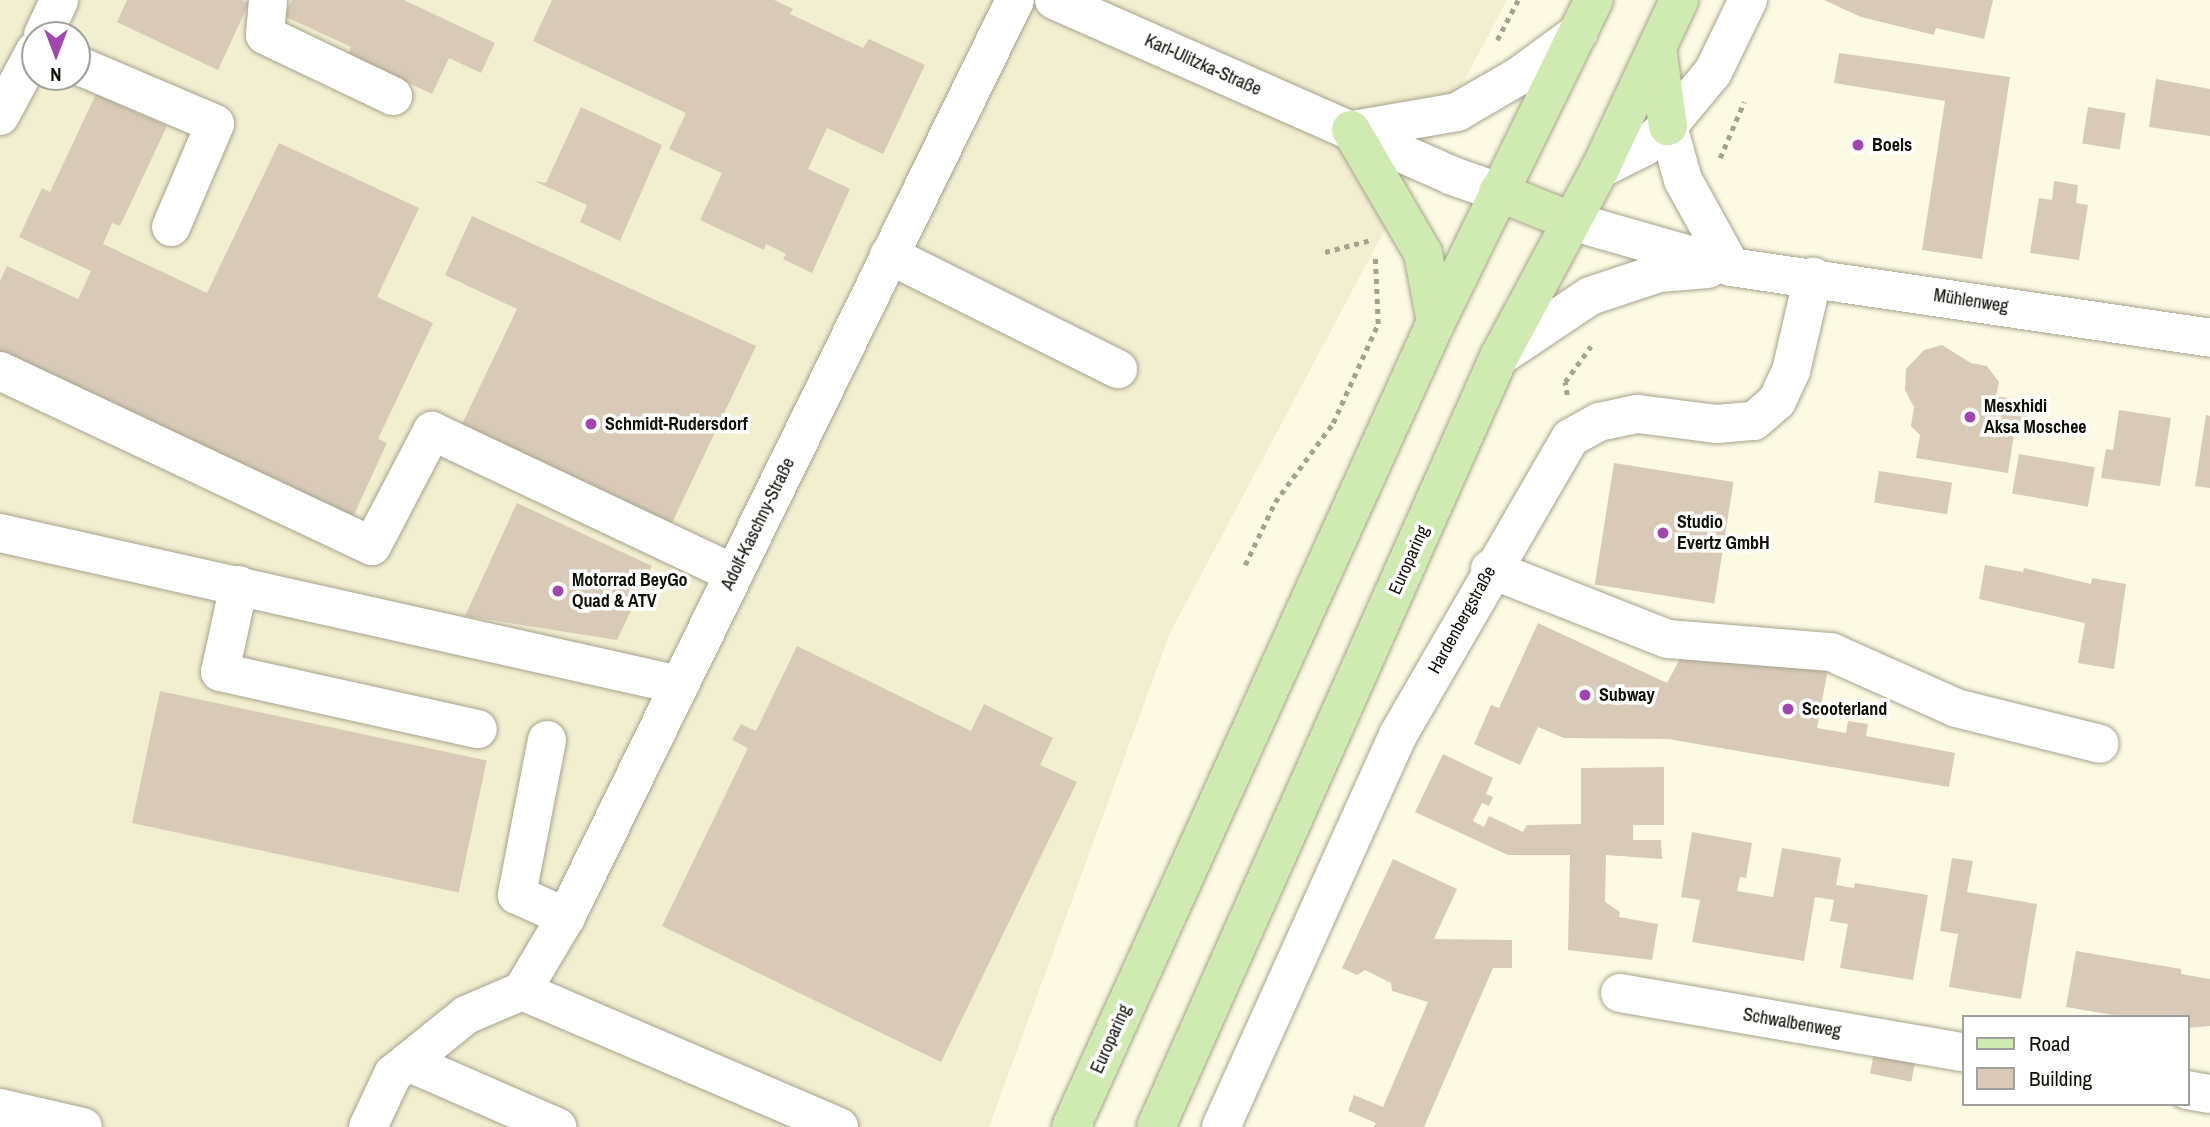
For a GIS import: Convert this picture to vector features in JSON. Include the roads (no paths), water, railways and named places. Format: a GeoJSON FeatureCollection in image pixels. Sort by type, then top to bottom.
{"type":"FeatureCollection","features":[{"type":"Feature","properties":{"kind":"main road","name":"Europaring"},"geometry":{"type":"LineString","coordinates":[[1156,1127],[1499,357],[1600,169],[1679,0]]}},
{"type":"Feature","properties":{"kind":"main road","name":"Europaring"},"geometry":{"type":"LineString","coordinates":[[1072,1127],[1436,322],[1587,16]]}},
{"type":"Feature","properties":{"kind":"main road"},"geometry":{"type":"LineString","coordinates":[[1657,47],[1659,88],[1668,126]]}},
{"type":"Feature","properties":{"kind":"main road"},"geometry":{"type":"LineString","coordinates":[[1350,130],[1423,253],[1436,322]]}},
{"type":"Feature","properties":{"kind":"main road"},"geometry":{"type":"LineString","coordinates":[[1498,192],[1571,221]]}},
{"type":"Feature","properties":{"kind":"street"},"geometry":{"type":"LineString","coordinates":[[49,21],[59,0]]}},
{"type":"Feature","properties":{"kind":"street"},"geometry":{"type":"LineString","coordinates":[[268,0],[265,35],[393,96]]}},
{"type":"Feature","properties":{"kind":"street","name":"Adolf-Kaschny-Straße"},"geometry":{"type":"LineString","coordinates":[[522,991],[566,917],[888,255],[1016,0]]}},
{"type":"Feature","properties":{"kind":"street","name":"Karl-Ulitzka-Straße"},"geometry":{"type":"LineString","coordinates":[[1054,0],[1498,192]]}},
{"type":"Feature","properties":{"kind":"street"},"geometry":{"type":"LineString","coordinates":[[1600,169],[1644,147],[1668,126],[1713,72],[1748,0]]}},
{"type":"Feature","properties":{"kind":"street"},"geometry":{"type":"LineString","coordinates":[[1350,130],[1457,112],[1519,76],[1587,16]]}},
{"type":"Feature","properties":{"kind":"street"},"geometry":{"type":"LineString","coordinates":[[91,71],[215,124],[171,227]]}},
{"type":"Feature","properties":{"kind":"street"},"geometry":{"type":"LineString","coordinates":[[0,116],[21,77]]}},
{"type":"Feature","properties":{"kind":"street"},"geometry":{"type":"LineString","coordinates":[[1668,126],[1683,180],[1731,267]]}},
{"type":"Feature","properties":{"kind":"street","name":"Mühlenweg"},"geometry":{"type":"LineString","coordinates":[[1571,221],[1731,267],[1813,277],[2210,338]]}},
{"type":"Feature","properties":{"kind":"street"},"geometry":{"type":"LineString","coordinates":[[888,255],[1118,369]]}},
{"type":"Feature","properties":{"kind":"street","name":"Mühlenweg"},"geometry":{"type":"LineString","coordinates":[[1499,357],[1590,296],[1659,273],[1731,267]]}},
{"type":"Feature","properties":{"kind":"street","name":"Hardenbergstraße"},"geometry":{"type":"LineString","coordinates":[[1221,1127],[1398,735],[1490,569],[1570,438],[1599,422],[1638,414],[1717,424],[1754,421],[1777,401],[1791,371],[1813,277]]}},
{"type":"Feature","properties":{"kind":"street"},"geometry":{"type":"LineString","coordinates":[[0,370],[372,546],[432,431],[734,573]]}},
{"type":"Feature","properties":{"kind":"street"},"geometry":{"type":"LineString","coordinates":[[0,533],[679,685]]}},
{"type":"Feature","properties":{"kind":"street"},"geometry":{"type":"LineString","coordinates":[[1490,569],[1668,639],[1831,652],[1956,708],[2100,744]]}},
{"type":"Feature","properties":{"kind":"street"},"geometry":{"type":"LineString","coordinates":[[239,585],[220,672],[478,729]]}},
{"type":"Feature","properties":{"kind":"street"},"geometry":{"type":"LineString","coordinates":[[547,740],[517,895],[566,917]]}},
{"type":"Feature","properties":{"kind":"street"},"geometry":{"type":"LineString","coordinates":[[368,1127],[393,1074],[466,1015],[522,991],[839,1127]]}},
{"type":"Feature","properties":{"kind":"street","name":"Schwalbenweg"},"geometry":{"type":"LineString","coordinates":[[1620,993],[1962,1052]]}},
{"type":"Feature","properties":{"kind":"street"},"geometry":{"type":"LineString","coordinates":[[408,1062],[557,1127]]}},
{"type":"Feature","properties":{"kind":"street"},"geometry":{"type":"LineString","coordinates":[[2189,1090],[2210,1094]]}},
{"type":"Feature","properties":{"kind":"street"},"geometry":{"type":"LineString","coordinates":[[0,1108],[83,1127]]}},
{"type":"Feature","properties":{"kind":"place","name":"Boels"},"geometry":{"type":"Point","coordinates":[1858,145]}},
{"type":"Feature","properties":{"kind":"place","name":"Mesxhidi Aksa Moschee"},"geometry":{"type":"Point","coordinates":[1970,417]}},
{"type":"Feature","properties":{"kind":"place","name":"Schmidt-Rudersdorf"},"geometry":{"type":"Point","coordinates":[591,424]}},
{"type":"Feature","properties":{"kind":"place","name":"Studio Evertz GmbH"},"geometry":{"type":"Point","coordinates":[1663,533]}},
{"type":"Feature","properties":{"kind":"place","name":"Motorrad BeyGo Quad & ATV"},"geometry":{"type":"Point","coordinates":[558,591]}},
{"type":"Feature","properties":{"kind":"place","name":"Subway"},"geometry":{"type":"Point","coordinates":[1585,695]}},
{"type":"Feature","properties":{"kind":"place","name":"Scooterland"},"geometry":{"type":"Point","coordinates":[1788,709]}}]}
